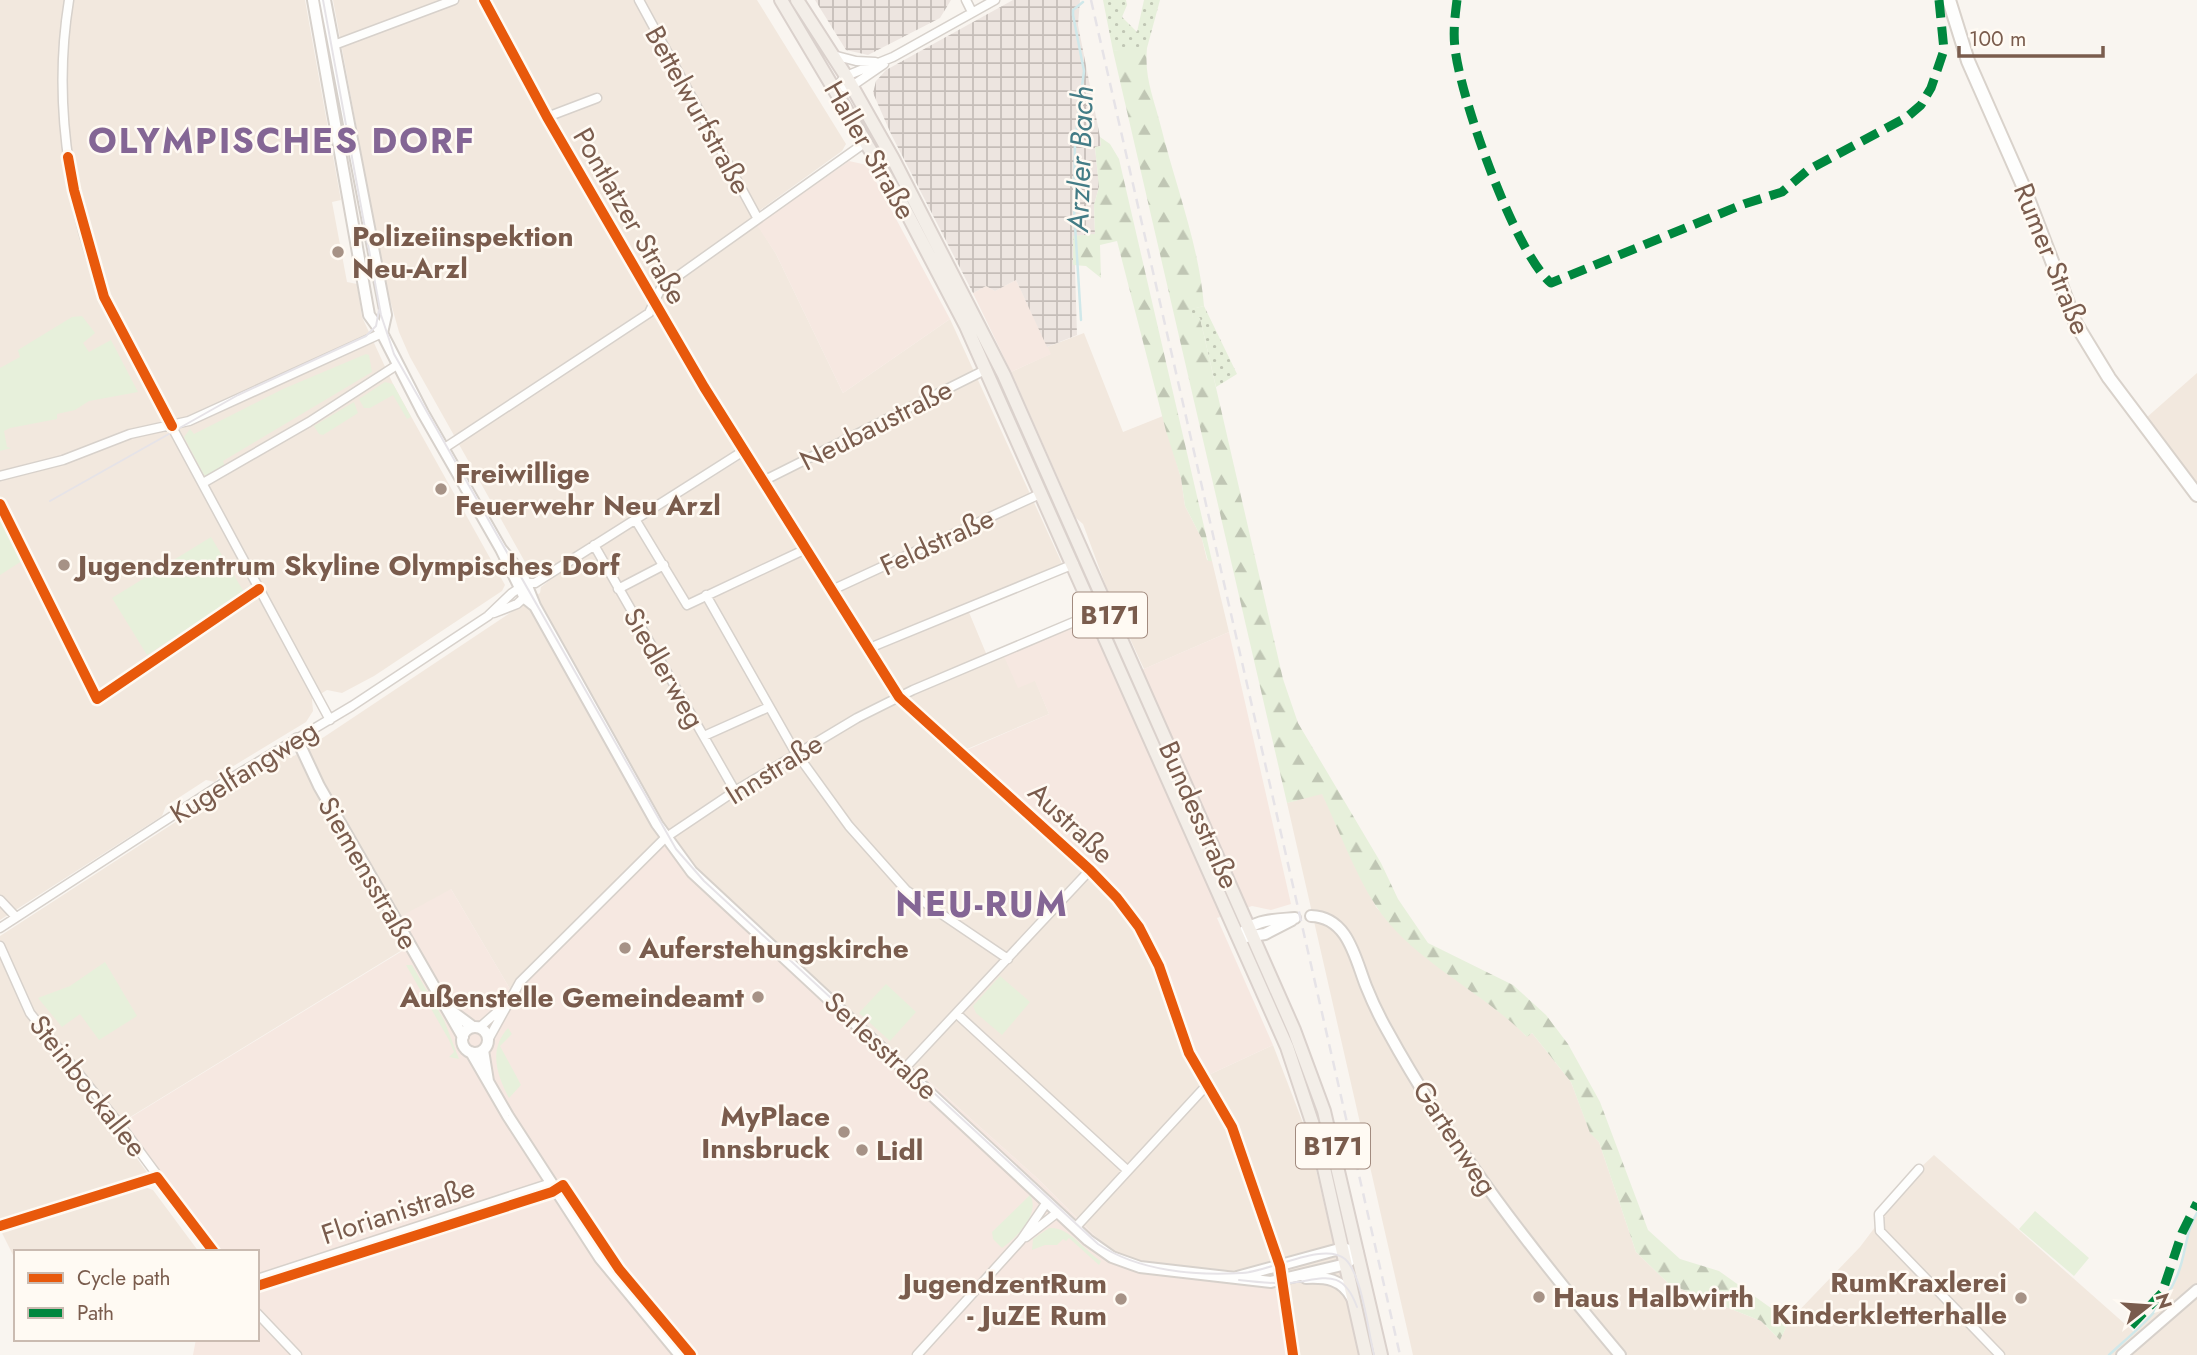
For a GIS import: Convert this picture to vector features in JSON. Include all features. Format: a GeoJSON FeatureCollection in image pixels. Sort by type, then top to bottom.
{"type":"FeatureCollection","features":[{"type":"Feature","properties":{"kind":"main road","name":"Haller Straße"},"geometry":{"type":"LineString","coordinates":[[781,0],[959,298]]}},
{"type":"Feature","properties":{"kind":"main road","name":"Haller Straße"},"geometry":{"type":"LineString","coordinates":[[797,0],[849,81],[959,298]]}},
{"type":"Feature","properties":{"kind":"main road","name":"Rumer Straße"},"geometry":{"type":"LineString","coordinates":[[1949,0],[1968,61],[2032,209],[2063,296],[2081,335],[2157,444],[2197,495]]}},
{"type":"Feature","properties":{"kind":"main road","name":"Bundesstraße"},"geometry":{"type":"LineString","coordinates":[[959,298],[987,369],[1238,937],[1305,1096],[1343,1248],[1366,1355]]}},
{"type":"Feature","properties":{"kind":"main road","name":"Bundesstraße"},"geometry":{"type":"LineString","coordinates":[[959,298],[1004,375],[1254,938],[1316,1086],[1381,1355]]}},
{"type":"Feature","properties":{"kind":"street"},"geometry":{"type":"LineString","coordinates":[[69,0],[62,88],[74,190],[104,297],[330,719]]}},
{"type":"Feature","properties":{"kind":"street"},"geometry":{"type":"LineString","coordinates":[[313,0],[369,315],[382,333],[443,449],[527,589]]}},
{"type":"Feature","properties":{"kind":"street"},"geometry":{"type":"LineString","coordinates":[[325,0],[386,315],[382,333]]}},
{"type":"Feature","properties":{"kind":"street"},"geometry":{"type":"LineString","coordinates":[[334,45],[454,0]]}},
{"type":"Feature","properties":{"kind":"street","name":"Pontlatzer Straße"},"geometry":{"type":"LineString","coordinates":[[484,0],[547,117],[653,302],[745,450]]}},
{"type":"Feature","properties":{"kind":"street","name":"Bettelwurfstraße"},"geometry":{"type":"LineString","coordinates":[[639,0],[758,219]]}},
{"type":"Feature","properties":{"kind":"street"},"geometry":{"type":"LineString","coordinates":[[966,0],[972,12]]}},
{"type":"Feature","properties":{"kind":"street"},"geometry":{"type":"LineString","coordinates":[[835,88],[995,0]]}},
{"type":"Feature","properties":{"kind":"street"},"geometry":{"type":"LineString","coordinates":[[832,55],[856,61],[881,62]]}},
{"type":"Feature","properties":{"kind":"street"},"geometry":{"type":"LineString","coordinates":[[849,81],[893,57]]}},
{"type":"Feature","properties":{"kind":"street"},"geometry":{"type":"LineString","coordinates":[[547,117],[597,98]]}},
{"type":"Feature","properties":{"kind":"street"},"geometry":{"type":"LineString","coordinates":[[443,449],[649,313],[661,288],[866,142]]}},
{"type":"Feature","properties":{"kind":"street"},"geometry":{"type":"LineString","coordinates":[[0,476],[63,460],[130,434],[188,421],[382,333]]}},
{"type":"Feature","properties":{"kind":"street"},"geometry":{"type":"LineString","coordinates":[[203,483],[309,422],[397,365]]}},
{"type":"Feature","properties":{"kind":"street","name":"Neubaustraße"},"geometry":{"type":"LineString","coordinates":[[765,480],[987,369]]}},
{"type":"Feature","properties":{"kind":"street","name":"Austraße"},"geometry":{"type":"LineString","coordinates":[[745,450],[899,697],[1090,870],[1117,898],[1143,935],[1163,977],[1189,1053],[1232,1127],[1280,1266],[1293,1355]]}},
{"type":"Feature","properties":{"kind":"street","name":"Kugelfangweg"},"geometry":{"type":"LineString","coordinates":[[0,928],[330,719],[594,545],[745,450]]}},
{"type":"Feature","properties":{"kind":"street","name":"Feldstraße"},"geometry":{"type":"LineString","coordinates":[[832,590],[1042,493]]}},
{"type":"Feature","properties":{"kind":"street"},"geometry":{"type":"LineString","coordinates":[[635,519],[687,605],[806,549]]}},
{"type":"Feature","properties":{"kind":"street","name":"Siedlerweg"},"geometry":{"type":"LineString","coordinates":[[594,545],[736,791]]}},
{"type":"Feature","properties":{"kind":"street"},"geometry":{"type":"LineString","coordinates":[[867,649],[1074,564]]}},
{"type":"Feature","properties":{"kind":"street"},"geometry":{"type":"LineString","coordinates":[[618,589],[664,565]]}},
{"type":"Feature","properties":{"kind":"street","name":"Serlesstraße"},"geometry":{"type":"LineString","coordinates":[[527,589],[666,838],[701,883],[1101,1250],[1131,1265],[1271,1282],[1346,1264],[1358,1253]]}},
{"type":"Feature","properties":{"kind":"street"},"geometry":{"type":"LineString","coordinates":[[706,595],[796,754],[822,792],[906,890],[1008,959]]}},
{"type":"Feature","properties":{"kind":"street","name":"Innstraße"},"geometry":{"type":"LineString","coordinates":[[485,1045],[520,982],[666,838],[796,754],[899,697],[1095,613]]}},
{"type":"Feature","properties":{"kind":"street"},"geometry":{"type":"LineString","coordinates":[[704,736],[769,706]]}},
{"type":"Feature","properties":{"kind":"street","name":"Siemensstraße"},"geometry":{"type":"LineString","coordinates":[[297,739],[319,786],[463,1037],[465,1047],[471,1052]]}},
{"type":"Feature","properties":{"kind":"street"},"geometry":{"type":"LineString","coordinates":[[905,1069],[1090,870]]}},
{"type":"Feature","properties":{"kind":"street"},"geometry":{"type":"LineString","coordinates":[[0,901],[16,917]]}},
{"type":"Feature","properties":{"kind":"street","name":"Gartenweg"},"geometry":{"type":"LineString","coordinates":[[1311,916],[1326,919],[1345,934],[1388,1032],[1459,1144],[1528,1244],[1620,1355]]}},
{"type":"Feature","properties":{"kind":"street"},"geometry":{"type":"LineString","coordinates":[[1294,918],[1254,938],[1238,937],[1248,925],[1263,920],[1294,918]]}},
{"type":"Feature","properties":{"kind":"street","name":"Steinbockallee"},"geometry":{"type":"LineString","coordinates":[[0,946],[34,1019],[121,1126],[213,1250]]}},
{"type":"Feature","properties":{"kind":"street","name":"Innstraße"},"geometry":{"type":"LineString","coordinates":[[476,1028],[507,1003]]}},
{"type":"Feature","properties":{"kind":"street","name":"Siemensstraße"},"geometry":{"type":"LineString","coordinates":[[444,1005],[476,1028],[485,1045]]}},
{"type":"Feature","properties":{"kind":"street"},"geometry":{"type":"LineString","coordinates":[[957,1014],[1127,1170]]}},
{"type":"Feature","properties":{"kind":"street"},"geometry":{"type":"LineString","coordinates":[[463,1037],[476,1028]]}},
{"type":"Feature","properties":{"kind":"street"},"geometry":{"type":"LineString","coordinates":[[489,1084],[485,1045],[471,1052],[489,1084],[551,1183],[600,1258],[680,1355]]}},
{"type":"Feature","properties":{"kind":"street"},"geometry":{"type":"LineString","coordinates":[[1075,1228],[1206,1086]]}},
{"type":"Feature","properties":{"kind":"street"},"geometry":{"type":"LineString","coordinates":[[1919,1169],[1879,1214],[1880,1231],[2000,1355]]}},
{"type":"Feature","properties":{"kind":"street","name":"Florianistraße"},"geometry":{"type":"LineString","coordinates":[[259,1278],[551,1183]]}},
{"type":"Feature","properties":{"kind":"street"},"geometry":{"type":"LineString","coordinates":[[917,1355],[1021,1240],[1047,1202]]}},
{"type":"Feature","properties":{"kind":"street"},"geometry":{"type":"LineString","coordinates":[[1021,1240],[1058,1212]]}},
{"type":"Feature","properties":{"kind":"street"},"geometry":{"type":"LineString","coordinates":[[1343,1248],[1358,1253]]}},
{"type":"Feature","properties":{"kind":"street","name":"Serlesstraße"},"geometry":{"type":"LineString","coordinates":[[1237,1277],[1343,1248]]}},
{"type":"Feature","properties":{"kind":"street","name":"Serlesstraße"},"geometry":{"type":"LineString","coordinates":[[1283,1280],[1334,1280],[1344,1286],[1354,1303]]}},
{"type":"Feature","properties":{"kind":"street"},"geometry":{"type":"LineString","coordinates":[[2122,1355],[2197,1290]]}},
{"type":"Feature","properties":{"kind":"street"},"geometry":{"type":"LineString","coordinates":[[259,1315],[297,1355]]}},
{"type":"Feature","properties":{"kind":"shaded area"},"geometry":{"type":"Polygon","coordinates":[[[0,0],[305,0],[341,200],[332,202],[347,282],[357,284],[362,317],[393,384],[505,585],[502,591],[374,676],[342,693],[327,690],[312,699],[313,711],[306,722],[222,773],[215,782],[206,780],[166,806],[162,816],[0,920],[0,0]]]}},
{"type":"Feature","properties":{"kind":"shaded area"},"geometry":{"type":"Polygon","coordinates":[[[333,0],[757,0],[846,144],[842,151],[752,216],[776,254],[843,393],[950,319],[1064,568],[968,610],[988,658],[1002,652],[1035,680],[1049,714],[960,752],[1090,870],[1139,927],[1202,1078],[1273,1045],[1308,1136],[1360,1355],[1298,1355],[1285,1277],[1117,1258],[1038,1179],[711,885],[510,989],[451,889],[412,944],[114,1127],[149,1175],[145,1187],[153,1190],[198,1250],[14,1250],[14,1257],[0,1229],[0,936],[282,753],[294,756],[324,737],[540,593],[541,587],[560,572],[743,458],[748,464],[756,459],[747,445],[534,578],[410,357],[399,332],[385,282],[333,0]]]}},
{"type":"Feature","properties":{"kind":"shaded area"},"geometry":{"type":"Polygon","coordinates":[[[815,0],[951,0],[940,18],[868,55],[846,50],[815,0]]]}},
{"type":"Feature","properties":{"kind":"shaded area"},"geometry":{"type":"Polygon","coordinates":[[[1013,0],[1080,0],[1078,25],[1101,146],[1095,147],[1099,187],[1094,205],[1095,235],[1074,236],[1077,335],[1047,347],[1016,280],[995,291],[986,286],[973,293],[891,134],[873,93],[876,81],[886,70],[1013,0]]]}},
{"type":"Feature","properties":{"kind":"shaded area"},"geometry":{"type":"Polygon","coordinates":[[[849,161],[867,165],[950,319],[843,393],[776,254],[757,225],[849,161]]]}},
{"type":"Feature","properties":{"kind":"shaded area"},"geometry":{"type":"Polygon","coordinates":[[[1016,280],[1051,354],[1011,372],[973,293],[986,286],[995,291],[1016,280]]]}},
{"type":"Feature","properties":{"kind":"shaded area"},"geometry":{"type":"Polygon","coordinates":[[[1084,333],[1123,432],[1163,416],[1181,478],[1185,506],[1202,539],[1207,560],[1212,561],[1229,632],[1144,669],[1107,589],[1083,524],[1076,518],[1011,372],[1050,354],[1047,347],[1084,333]]]}},
{"type":"Feature","properties":{"kind":"shaded area"},"geometry":{"type":"Polygon","coordinates":[[[2197,373],[2197,483],[2146,418],[2197,373]]]}},
{"type":"Feature","properties":{"kind":"shaded area"},"geometry":{"type":"Polygon","coordinates":[[[1101,610],[1130,675],[1229,632],[1291,904],[1271,910],[1252,906],[1217,918],[1273,1045],[1202,1078],[1159,966],[1117,898],[960,753],[1049,714],[1035,681],[1018,688],[1002,652],[1101,610]]]}},
{"type":"Feature","properties":{"kind":"shaded area"},"geometry":{"type":"Polygon","coordinates":[[[1322,793],[1376,907],[1412,945],[1512,1021],[1526,1036],[1532,1033],[1571,1082],[1590,1132],[1599,1142],[1636,1252],[1669,1284],[1761,1321],[1780,1340],[1789,1321],[1860,1247],[1919,1169],[1934,1155],[2134,1332],[2165,1299],[2178,1275],[2191,1223],[2197,1213],[2197,1355],[1413,1355],[1287,803],[1322,793]]]}},
{"type":"Feature","properties":{"kind":"shaded area"},"geometry":{"type":"Polygon","coordinates":[[[665,838],[711,885],[1038,1179],[1117,1258],[1285,1277],[1298,1355],[193,1355],[196,1341],[259,1341],[259,1250],[220,1250],[123,1122],[412,945],[398,918],[451,889],[510,989],[665,838]]]}},
{"type":"Feature","properties":{"kind":"green space"},"geometry":{"type":"Polygon","coordinates":[[[1103,0],[1126,0],[1127,5],[1122,17],[1137,32],[1144,0],[1160,0],[1147,48],[1113,51],[1103,0]]]}},
{"type":"Feature","properties":{"kind":"green space"},"geometry":{"type":"Polygon","coordinates":[[[1147,48],[1150,88],[1192,238],[1201,283],[1204,306],[1192,309],[1193,318],[1200,318],[1283,679],[1298,723],[1381,863],[1398,899],[1428,943],[1513,985],[1546,1015],[1568,1044],[1600,1102],[1648,1230],[1680,1259],[1719,1271],[1789,1321],[1780,1340],[1761,1321],[1669,1284],[1636,1252],[1599,1142],[1590,1133],[1571,1082],[1532,1033],[1527,1037],[1489,1004],[1427,959],[1391,925],[1376,906],[1361,879],[1322,794],[1287,803],[1113,51],[1147,48]]]}},
{"type":"Feature","properties":{"kind":"green space"},"geometry":{"type":"Polygon","coordinates":[[[1100,137],[1110,144],[1119,159],[1212,561],[1208,561],[1202,539],[1185,506],[1181,478],[1166,431],[1117,241],[1100,245],[1101,278],[1086,266],[1073,265],[1073,236],[1095,234],[1094,205],[1099,187],[1095,147],[1101,146],[1100,137]]]}},
{"type":"Feature","properties":{"kind":"green space"},"geometry":{"type":"Polygon","coordinates":[[[1204,306],[1237,374],[1216,387],[1200,318],[1193,318],[1191,309],[1204,306]]]}},
{"type":"Feature","properties":{"kind":"green space"},"geometry":{"type":"Polygon","coordinates":[[[82,316],[95,333],[83,343],[89,352],[111,340],[138,392],[89,401],[75,410],[57,414],[57,419],[10,428],[4,431],[7,447],[11,448],[0,451],[0,368],[20,357],[18,350],[72,317],[82,316]]]}},
{"type":"Feature","properties":{"kind":"green space"},"geometry":{"type":"Polygon","coordinates":[[[369,355],[372,372],[223,461],[225,467],[208,476],[204,475],[184,437],[190,429],[194,434],[283,389],[369,355]]]}},
{"type":"Feature","properties":{"kind":"green space"},"geometry":{"type":"Polygon","coordinates":[[[385,382],[393,384],[411,417],[407,419],[393,395],[370,408],[364,408],[359,399],[385,382]]]}},
{"type":"Feature","properties":{"kind":"green space"},"geometry":{"type":"Polygon","coordinates":[[[354,402],[358,413],[323,435],[319,434],[314,426],[354,402]]]}},
{"type":"Feature","properties":{"kind":"green space"},"geometry":{"type":"Polygon","coordinates":[[[0,496],[28,557],[0,575],[0,496]]]}},
{"type":"Feature","properties":{"kind":"green space"},"geometry":{"type":"Polygon","coordinates":[[[211,537],[244,592],[147,655],[112,598],[211,537]]]}},
{"type":"Feature","properties":{"kind":"green space"},"geometry":{"type":"Polygon","coordinates":[[[105,962],[137,1016],[99,1040],[80,1014],[62,1027],[38,998],[70,986],[105,962]]]}},
{"type":"Feature","properties":{"kind":"green space"},"geometry":{"type":"Polygon","coordinates":[[[406,965],[412,965],[444,1020],[459,1059],[449,1057],[454,1052],[449,1040],[406,965]]]}},
{"type":"Feature","properties":{"kind":"green space"},"geometry":{"type":"Polygon","coordinates":[[[1000,976],[1030,1002],[1002,1035],[976,1013],[973,1006],[1000,976]]]}},
{"type":"Feature","properties":{"kind":"green space"},"geometry":{"type":"Polygon","coordinates":[[[886,984],[916,1012],[890,1041],[859,1013],[886,984]]]}},
{"type":"Feature","properties":{"kind":"green space"},"geometry":{"type":"Polygon","coordinates":[[[508,1028],[512,1034],[500,1046],[521,1085],[509,1098],[496,1063],[498,1045],[508,1028]]]}},
{"type":"Feature","properties":{"kind":"green space"},"geometry":{"type":"Polygon","coordinates":[[[1030,1195],[1033,1202],[1030,1217],[1020,1232],[1002,1248],[993,1239],[992,1232],[1030,1195]]]}},
{"type":"Feature","properties":{"kind":"green space"},"geometry":{"type":"Polygon","coordinates":[[[2035,1211],[2089,1258],[2074,1276],[2019,1229],[2035,1211]]]}},
{"type":"Feature","properties":{"kind":"green space"},"geometry":{"type":"Polygon","coordinates":[[[1049,1228],[1056,1228],[1070,1235],[1101,1261],[1099,1265],[1069,1238],[1066,1241],[1063,1239],[1057,1245],[1045,1245],[1032,1250],[1033,1239],[1049,1228]]]}},
{"type":"Feature","properties":{"kind":"waterway","name":"Arzler Bach"},"geometry":{"type":"LineString","coordinates":[[1081,320],[1074,209],[1075,142],[1084,71],[1073,10],[1083,2]]}},
{"type":"Feature","properties":{"kind":"waterway"},"geometry":{"type":"LineString","coordinates":[[2109,1355],[2148,1319],[2171,1288],[2197,1213]]}},
{"type":"Feature","properties":{"kind":"tram line"},"geometry":{"type":"LineString","coordinates":[[323,0],[381,315],[394,354],[676,849],[704,881],[1098,1244],[1149,1266],[1205,1274],[1242,1273],[1310,1255],[1336,1254],[1345,1259],[1356,1277],[1374,1355]]}},
{"type":"Feature","properties":{"kind":"tram line"},"geometry":{"type":"LineString","coordinates":[[50,501],[238,395],[366,336],[376,326],[379,310]]}},
{"type":"Feature","properties":{"kind":"tram line"},"geometry":{"type":"LineString","coordinates":[[1239,1280],[1283,1283],[1330,1279],[1345,1286],[1357,1307]]}},
{"type":"Feature","properties":{"kind":"railway"},"geometry":{"type":"LineString","coordinates":[[1091,0],[1400,1355]]}},
{"type":"Feature","properties":{"kind":"marked path"},"geometry":{"type":"LineString","coordinates":[[1457,0],[1455,48],[1478,136],[1491,173],[1522,241],[1551,283],[1744,204],[1782,192],[1808,170],[1907,117],[1921,105],[1931,88],[1944,50],[1939,0]]}},
{"type":"Feature","properties":{"kind":"marked path"},"geometry":{"type":"LineString","coordinates":[[2131,1326],[2162,1293],[2182,1233],[2197,1203]]}},
{"type":"Feature","properties":{"kind":"cycle path"},"geometry":{"type":"LineString","coordinates":[[484,0],[547,117],[704,387],[899,697],[1090,870],[1117,898],[1139,927],[1159,966],[1189,1053],[1232,1127],[1280,1266],[1293,1355]]}},
{"type":"Feature","properties":{"kind":"cycle path"},"geometry":{"type":"LineString","coordinates":[[68,157],[74,190],[104,297],[172,426]]}},
{"type":"Feature","properties":{"kind":"cycle path"},"geometry":{"type":"LineString","coordinates":[[0,504],[97,699],[259,589]]}},
{"type":"Feature","properties":{"kind":"cycle path"},"geometry":{"type":"LineString","coordinates":[[0,1226],[157,1177],[212,1250]]}},
{"type":"Feature","properties":{"kind":"cycle path"},"geometry":{"type":"LineString","coordinates":[[259,1285],[552,1192],[563,1185],[619,1269],[691,1355]]}},
{"type":"Feature","properties":{"kind":"place","name":"Polizeiinspektion Neu-Arzl"},"geometry":{"type":"Point","coordinates":[338,252]}},
{"type":"Feature","properties":{"kind":"place","name":"Freiwillige Feuerwehr Neu Arzl"},"geometry":{"type":"Point","coordinates":[441,489]}},
{"type":"Feature","properties":{"kind":"place","name":"Jugendzentrum Skyline Olympisches Dorf"},"geometry":{"type":"Point","coordinates":[64,565]}},
{"type":"Feature","properties":{"kind":"place","name":"Auferstehungskirche"},"geometry":{"type":"Point","coordinates":[625,948]}},
{"type":"Feature","properties":{"kind":"place","name":"Außenstelle Gemeindeamt"},"geometry":{"type":"Point","coordinates":[758,997]}},
{"type":"Feature","properties":{"kind":"place","name":"MyPlace Innsbruck"},"geometry":{"type":"Point","coordinates":[844,1132]}},
{"type":"Feature","properties":{"kind":"place","name":"Lidl"},"geometry":{"type":"Point","coordinates":[862,1150]}},
{"type":"Feature","properties":{"kind":"place","name":"Haus Halbwirth"},"geometry":{"type":"Point","coordinates":[1539,1297]}},
{"type":"Feature","properties":{"kind":"place","name":"RumKraxlerei Kinderkletterhalle"},"geometry":{"type":"Point","coordinates":[2021,1298]}},
{"type":"Feature","properties":{"kind":"place","name":"JugendzentRum - JuZE Rum"},"geometry":{"type":"Point","coordinates":[1121,1299]}},
{"type":"Feature","properties":{"kind":"district","name":"OLYMPISCHES DORF"},"geometry":{"type":"Point","coordinates":[282,141]}},
{"type":"Feature","properties":{"kind":"district","name":"NEU-RUM"},"geometry":{"type":"Point","coordinates":[982,904]}}]}
